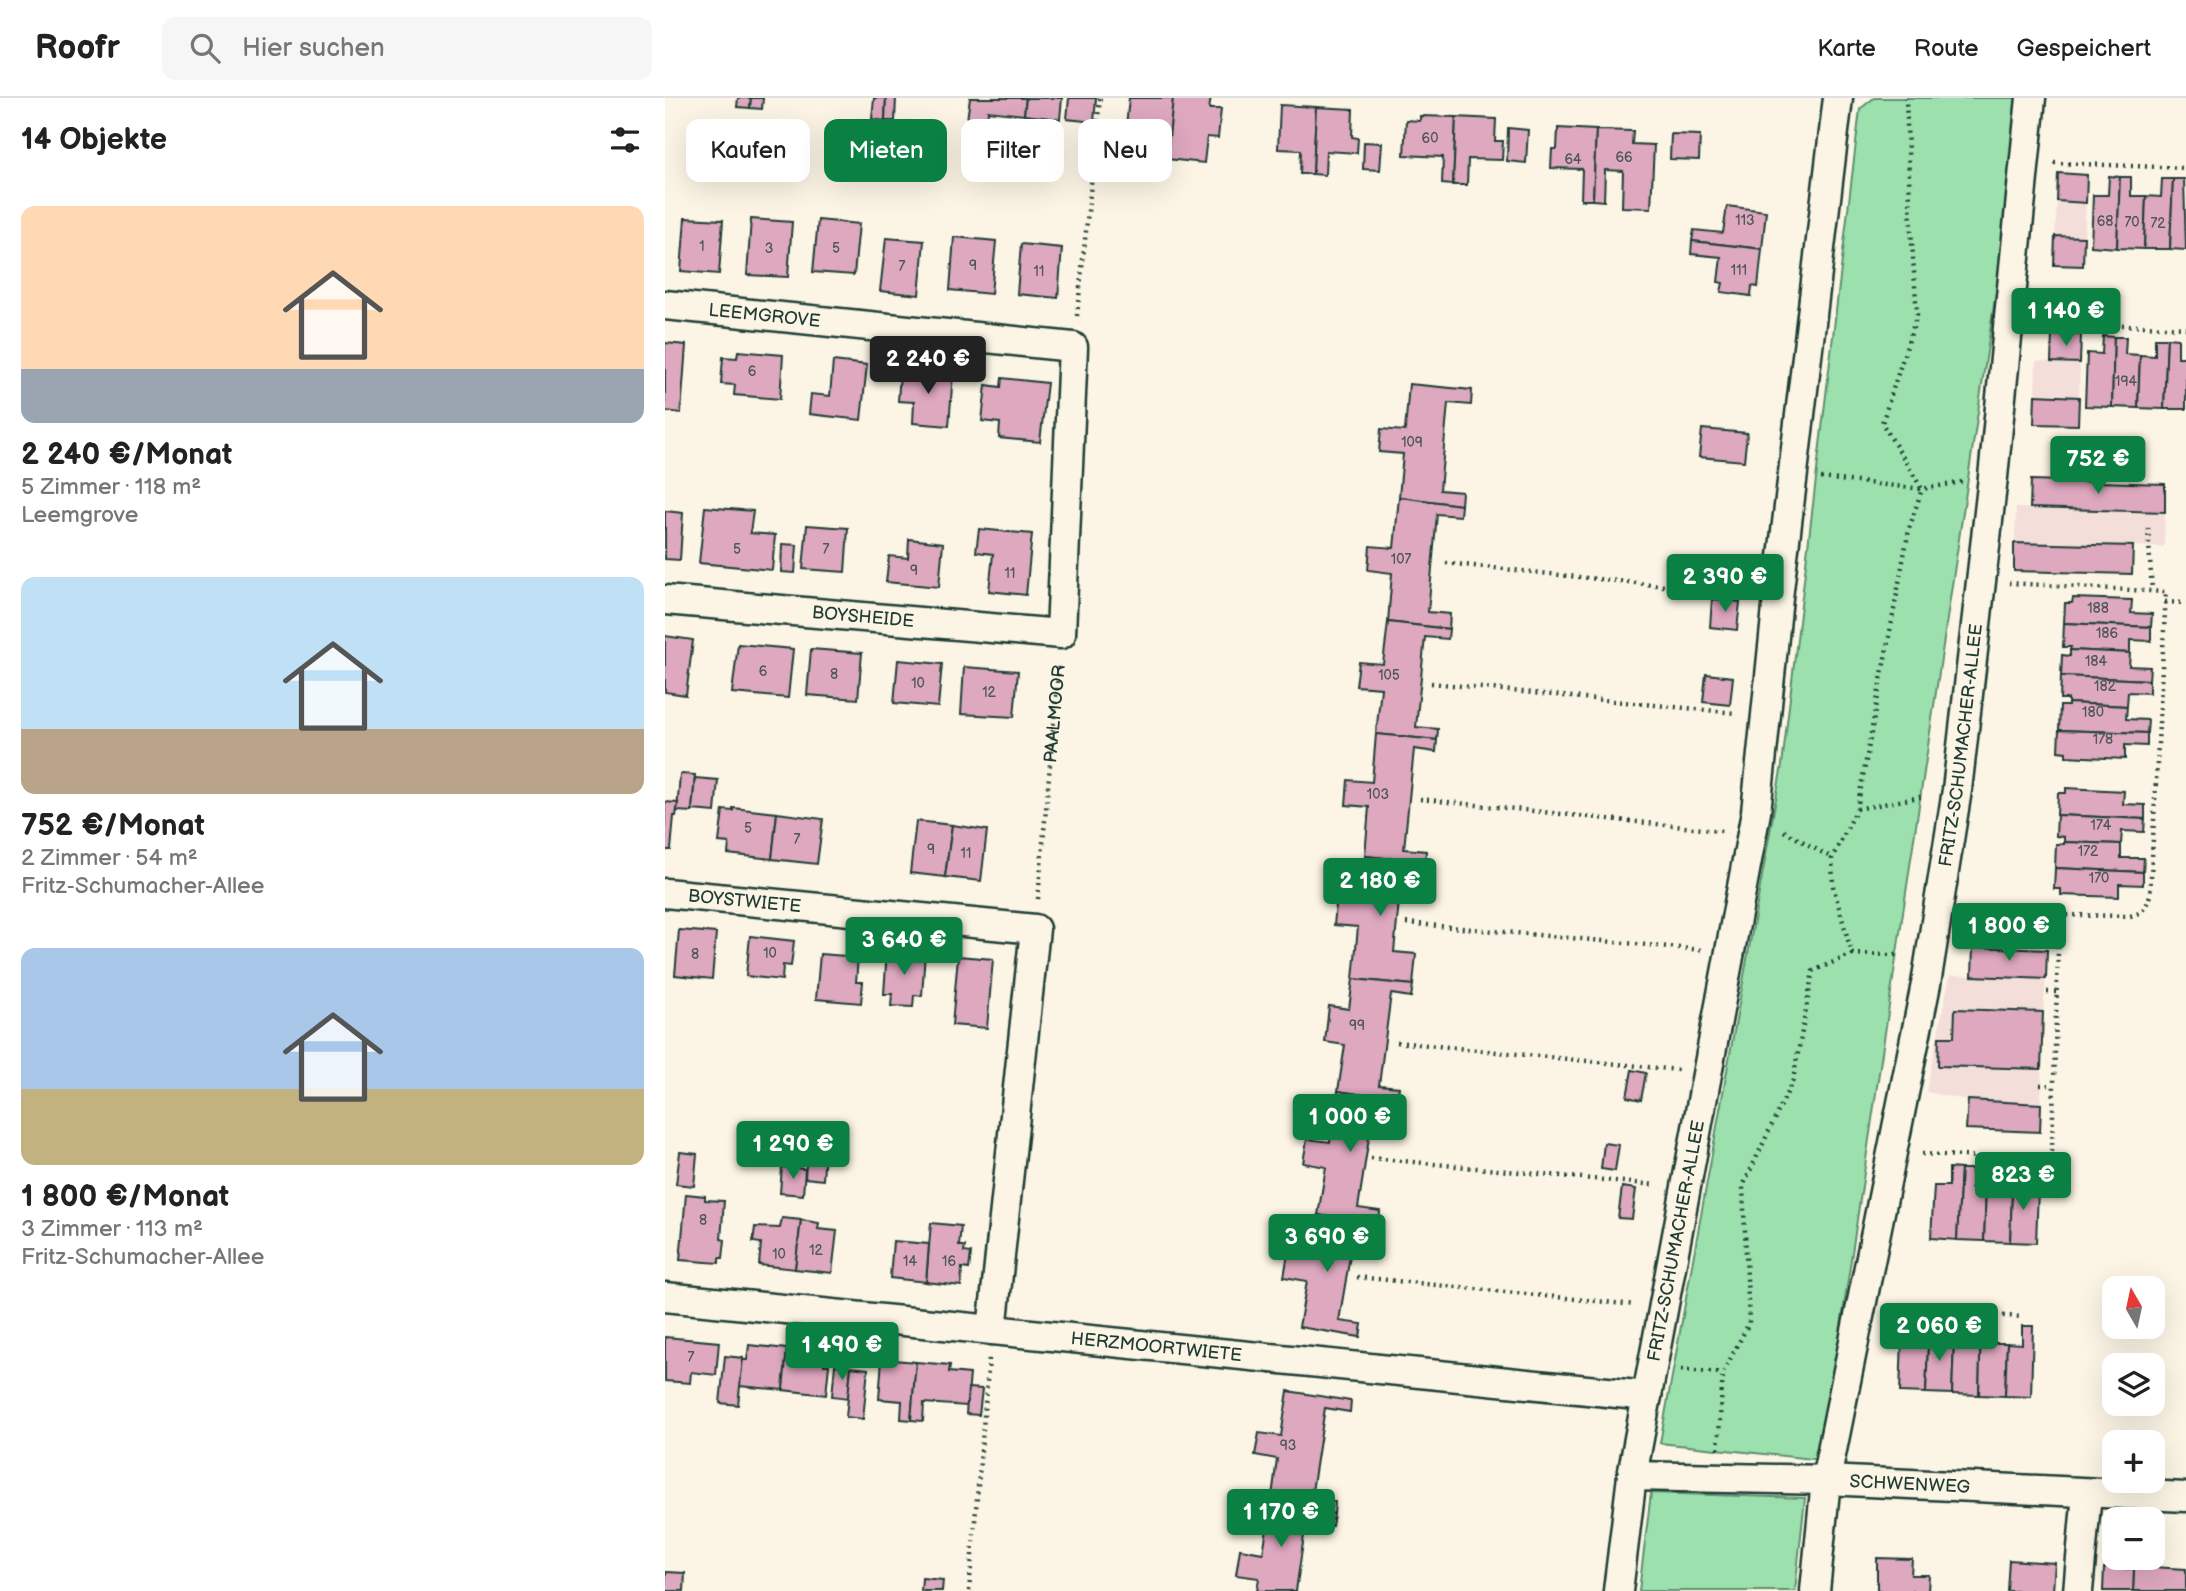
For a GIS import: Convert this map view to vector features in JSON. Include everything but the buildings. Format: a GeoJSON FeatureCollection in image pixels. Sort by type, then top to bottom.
{"type":"FeatureCollection","features":[{"type":"Feature","properties":{"kind":"street","name":"FRITZ-SCHUMACHER-ALLEE"},"geometry":{"type":"LineString","coordinates":[[1618,1591],[1632,1476],[1753,823],[1838,98]]}},
{"type":"Feature","properties":{"kind":"street","name":"FRITZ-SCHUMACHER-ALLEE"},"geometry":{"type":"LineString","coordinates":[[1815,1591],[1826,1480],[1894,1151],[1931,955],[1957,790],[1993,477],[2031,98]]}},
{"type":"Feature","properties":{"kind":"street","name":"LEEMGROVE"},"geometry":{"type":"LineString","coordinates":[[665,305],[1073,347]]}},
{"type":"Feature","properties":{"kind":"street"},"geometry":{"type":"LineString","coordinates":[[1061,634],[1073,347]]}},
{"type":"Feature","properties":{"kind":"street","name":"BOYSHEIDE"},"geometry":{"type":"LineString","coordinates":[[665,600],[1061,634]]}},
{"type":"Feature","properties":{"kind":"street","name":"BOYSTWIETE"},"geometry":{"type":"LineString","coordinates":[[665,893],[1035,929]]}},
{"type":"Feature","properties":{"kind":"street"},"geometry":{"type":"LineString","coordinates":[[992,1329],[1035,929]]}},
{"type":"Feature","properties":{"kind":"street","name":"HERZMOORTWIETE"},"geometry":{"type":"LineString","coordinates":[[665,1297],[1647,1396]]}},
{"type":"Feature","properties":{"kind":"street","name":"SCHWENWEG"},"geometry":{"type":"LineString","coordinates":[[1632,1476],[1826,1480],[2186,1497]]}},
{"type":"Feature","properties":{"kind":"street"},"geometry":{"type":"LineString","coordinates":[[2078,1591],[2087,1493]]}},
{"type":"Feature","properties":{"kind":"path"},"geometry":{"type":"LineString","coordinates":[[1073,347],[1100,98]]}},
{"type":"Feature","properties":{"kind":"path"},"geometry":{"type":"LineString","coordinates":[[1852,954],[1833,887],[1832,858],[1857,809],[1909,529],[1922,489],[1882,423],[1917,315],[1906,98]]}},
{"type":"Feature","properties":{"kind":"path"},"geometry":{"type":"LineString","coordinates":[[2025,159],[2055,163],[2186,168]]}},
{"type":"Feature","properties":{"kind":"path"},"geometry":{"type":"LineString","coordinates":[[2010,316],[2039,321],[2186,328]]}},
{"type":"Feature","properties":{"kind":"path"},"geometry":{"type":"LineString","coordinates":[[1792,475],[1922,489],[1993,477]]}},
{"type":"Feature","properties":{"kind":"path"},"geometry":{"type":"LineString","coordinates":[[2148,528],[2152,590]]}},
{"type":"Feature","properties":{"kind":"path"},"geometry":{"type":"LineString","coordinates":[[1446,564],[1778,598]]}},
{"type":"Feature","properties":{"kind":"path"},"geometry":{"type":"LineString","coordinates":[[1894,1151],[2042,1160],[2049,1156],[2052,1148],[2059,915],[2130,916],[2141,913],[2150,895],[2166,592],[1981,582]]}},
{"type":"Feature","properties":{"kind":"path"},"geometry":{"type":"LineString","coordinates":[[2165,602],[2186,603]]}},
{"type":"Feature","properties":{"kind":"path","name":"PAALMOOR"},"geometry":{"type":"LineString","coordinates":[[1035,929],[1061,634]]}},
{"type":"Feature","properties":{"kind":"path"},"geometry":{"type":"LineString","coordinates":[[1431,682],[1765,717]]}},
{"type":"Feature","properties":{"kind":"path"},"geometry":{"type":"LineString","coordinates":[[1857,809],[1957,790]]}},
{"type":"Feature","properties":{"kind":"path"},"geometry":{"type":"LineString","coordinates":[[1420,799],[1753,823],[1789,834],[1832,858]]}},
{"type":"Feature","properties":{"kind":"path"},"geometry":{"type":"LineString","coordinates":[[1406,923],[1730,953]]}},
{"type":"Feature","properties":{"kind":"path"},"geometry":{"type":"LineString","coordinates":[[1716,1478],[1723,1373],[1749,1324],[1743,1186],[1793,1080],[1813,971],[1852,954],[1931,955]]}},
{"type":"Feature","properties":{"kind":"path"},"geometry":{"type":"LineString","coordinates":[[2047,992],[2057,992]]}},
{"type":"Feature","properties":{"kind":"path"},"geometry":{"type":"LineString","coordinates":[[1397,1042],[1707,1074]]}},
{"type":"Feature","properties":{"kind":"path"},"geometry":{"type":"LineString","coordinates":[[2040,1085],[2054,1085]]}},
{"type":"Feature","properties":{"kind":"path"},"geometry":{"type":"LineString","coordinates":[[1371,1158],[1643,1182],[1686,1189]]}},
{"type":"Feature","properties":{"kind":"path"},"geometry":{"type":"LineString","coordinates":[[1357,1277],[1664,1307]]}},
{"type":"Feature","properties":{"kind":"path"},"geometry":{"type":"LineString","coordinates":[[1862,1304],[1891,1309],[2023,1317]]}},
{"type":"Feature","properties":{"kind":"path"},"geometry":{"type":"LineString","coordinates":[[969,1591],[992,1329]]}},
{"type":"Feature","properties":{"kind":"path"},"geometry":{"type":"LineString","coordinates":[[1653,1368],[1723,1373]]}},
{"type":"Feature","properties":{"kind":"shaded area"},"geometry":{"type":"Polygon","coordinates":[[[2057,201],[2086,203],[2084,237],[2055,236],[2057,201]]]}},
{"type":"Feature","properties":{"kind":"shaded area"},"geometry":{"type":"Polygon","coordinates":[[[2036,361],[2080,363],[2079,397],[2035,395],[2036,361]]]}},
{"type":"Feature","properties":{"kind":"shaded area"},"geometry":{"type":"Polygon","coordinates":[[[2016,508],[2165,512],[2164,547],[2015,543],[2016,508]]]}},
{"type":"Feature","properties":{"kind":"shaded area"},"geometry":{"type":"Polygon","coordinates":[[[1950,975],[2046,979],[2041,1104],[1968,1100],[1926,1092],[1950,975]]]}},
{"type":"Feature","properties":{"kind":"green space"},"geometry":{"type":"Polygon","coordinates":[[[1874,98],[2025,98],[1821,1460],[1660,1443],[1782,765],[1860,109],[1874,98]]]}},
{"type":"Feature","properties":{"kind":"green space"},"geometry":{"type":"Polygon","coordinates":[[[1651,1493],[1805,1498],[1795,1591],[1639,1591],[1651,1493]]]}}]}
